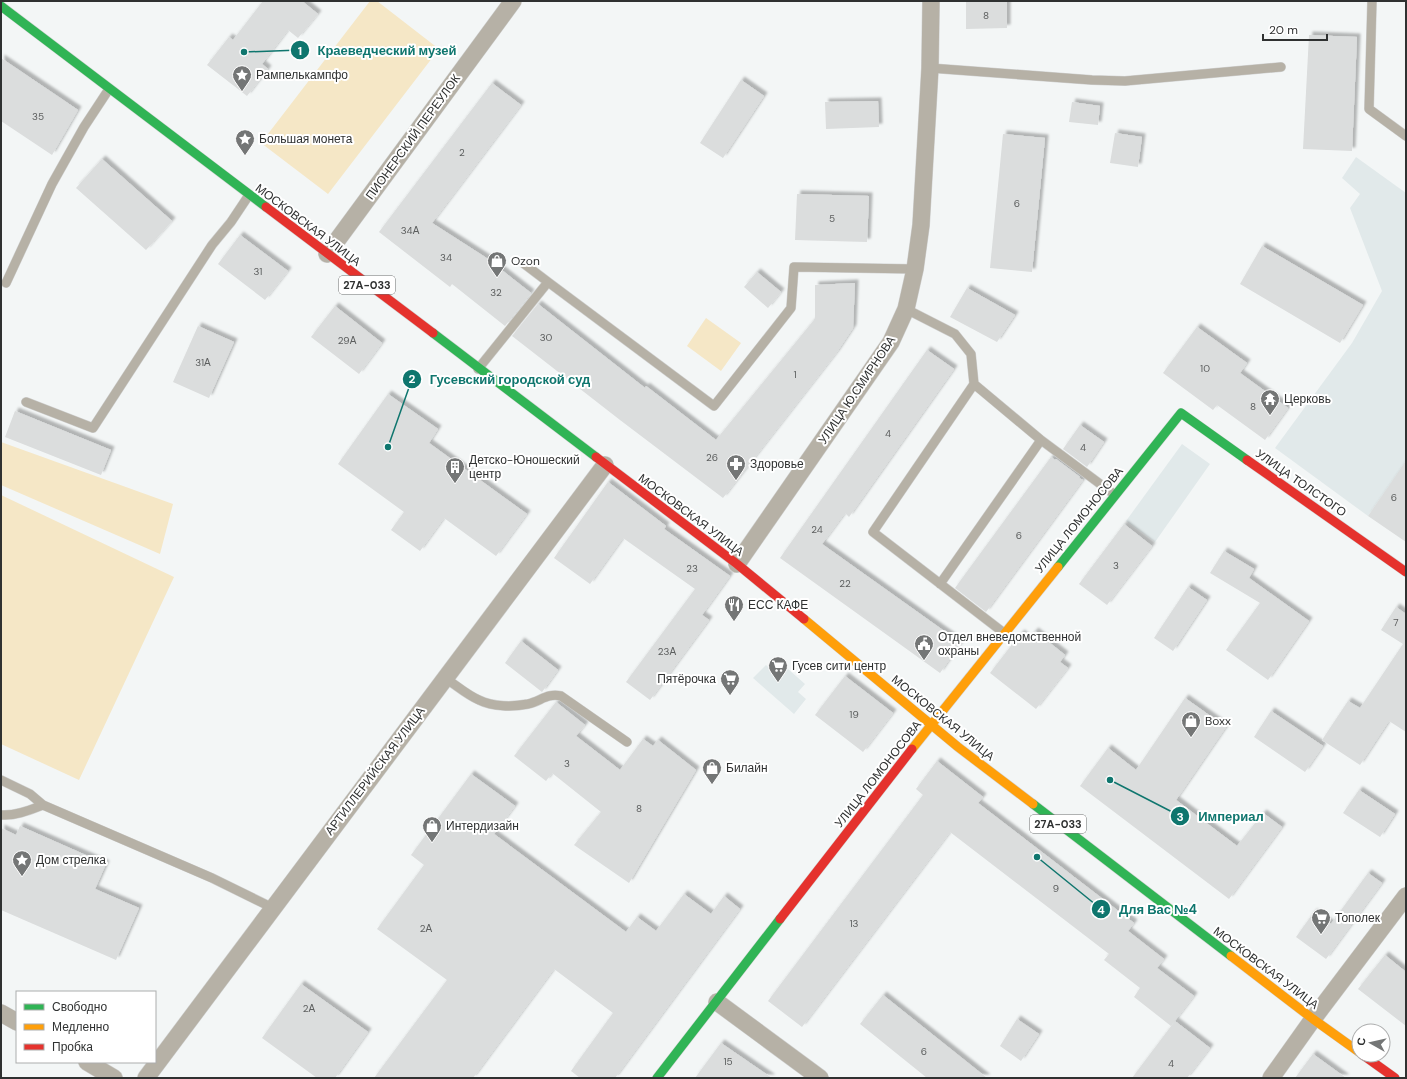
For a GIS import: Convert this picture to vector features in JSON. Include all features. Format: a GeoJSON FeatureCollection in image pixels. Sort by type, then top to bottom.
{"type":"FeatureCollection","features":[{"type":"Feature","properties":{"kind":"main road","name":"МОСКОВСКАЯ УЛИЦА"},"geometry":{"type":"LineString","coordinates":[[1,6],[604,465],[737,564],[958,747],[1313,1019],[1351,1046]]}},
{"type":"Feature","properties":{"kind":"main road","name":"УЛИЦА ЛОМОНОСОВА"},"geometry":{"type":"LineString","coordinates":[[657,1078],[931,725],[1181,412]]}},
{"type":"Feature","properties":{"kind":"main road","name":"УЛИЦА ТОЛСТОГО"},"geometry":{"type":"LineString","coordinates":[[1181,412],[1406,572]]}},
{"type":"Feature","properties":{"kind":"main road"},"geometry":{"type":"LineString","coordinates":[[1374,1063],[1395,1078]]}},
{"type":"Feature","properties":{"kind":"street","name":"ПИОНЕРСКИЙ ПЕРЕУЛОК"},"geometry":{"type":"LineString","coordinates":[[327,254],[513,1]]}},
{"type":"Feature","properties":{"kind":"street","name":"УЛИЦА Ю.СМИРНОВА"},"geometry":{"type":"LineString","coordinates":[[737,564],[891,342],[906,309],[915,269],[921,225],[930,68],[931,1]]}},
{"type":"Feature","properties":{"kind":"street","name":"АРТИЛЛЕРИЙСКАЯ УЛИЦА"},"geometry":{"type":"LineString","coordinates":[[146,1078],[604,465]]}},
{"type":"Feature","properties":{"kind":"street"},"geometry":{"type":"LineString","coordinates":[[1271,1078],[1313,1019],[1406,896]]}},
{"type":"Feature","properties":{"kind":"street"},"geometry":{"type":"LineString","coordinates":[[717,1002],[820,1078]]}},
{"type":"Feature","properties":{"kind":"street"},"geometry":{"type":"LineString","coordinates":[[1,1013],[16,1021]]}},
{"type":"Feature","properties":{"kind":"street"},"geometry":{"type":"LineString","coordinates":[[89,1063],[114,1078]]}},
{"type":"Feature","properties":{"kind":"lane"},"geometry":{"type":"LineString","coordinates":[[1372,1],[1368,109],[1406,136]]}},
{"type":"Feature","properties":{"kind":"lane"},"geometry":{"type":"LineString","coordinates":[[930,68],[1092,80],[1126,81],[1280,67]]}},
{"type":"Feature","properties":{"kind":"lane"},"geometry":{"type":"LineString","coordinates":[[6,283],[52,184],[84,127],[109,88]]}},
{"type":"Feature","properties":{"kind":"lane"},"geometry":{"type":"LineString","coordinates":[[26,402],[93,428],[212,245],[231,222],[249,195]]}},
{"type":"Feature","properties":{"kind":"lane"},"geometry":{"type":"LineString","coordinates":[[523,263],[714,406],[791,308],[794,267],[915,269]]}},
{"type":"Feature","properties":{"kind":"lane"},"geometry":{"type":"LineString","coordinates":[[478,369],[548,282]]}},
{"type":"Feature","properties":{"kind":"lane"},"geometry":{"type":"LineString","coordinates":[[906,309],[955,334],[971,354],[974,384],[873,532],[1004,633]]}},
{"type":"Feature","properties":{"kind":"lane"},"geometry":{"type":"LineString","coordinates":[[974,384],[1041,440],[1115,495]]}},
{"type":"Feature","properties":{"kind":"lane"},"geometry":{"type":"LineString","coordinates":[[940,584],[1041,440]]}},
{"type":"Feature","properties":{"kind":"lane"},"geometry":{"type":"LineString","coordinates":[[445,678],[479,700],[495,704],[513,706],[529,704],[552,694],[560,696],[627,742]]}},
{"type":"Feature","properties":{"kind":"lane"},"geometry":{"type":"LineString","coordinates":[[1,780],[30,794],[43,804],[212,878],[273,908]]}},
{"type":"Feature","properties":{"kind":"lane"},"geometry":{"type":"LineString","coordinates":[[1,815],[8,816],[21,813],[43,804]]}},
{"type":"Feature","properties":{"kind":"shaded area"},"geometry":{"type":"Polygon","coordinates":[[[370,1],[377,1],[439,49],[328,194],[261,143],[370,1]]]}},
{"type":"Feature","properties":{"kind":"shaded area"},"geometry":{"type":"Polygon","coordinates":[[[1356,157],[1406,193],[1406,479],[1398,473],[1368,516],[1275,448],[1352,343],[1382,291],[1350,208],[1360,194],[1342,178],[1356,157]]]}},
{"type":"Feature","properties":{"kind":"shaded area"},"geometry":{"type":"Polygon","coordinates":[[[706,318],[741,343],[721,371],[687,346],[706,318]]]}},
{"type":"Feature","properties":{"kind":"shaded area"},"geometry":{"type":"Polygon","coordinates":[[[1,442],[173,504],[160,554],[1,485],[1,442]]]}},
{"type":"Feature","properties":{"kind":"shaded area"},"geometry":{"type":"Polygon","coordinates":[[[1182,444],[1210,464],[1155,542],[1126,521],[1182,444]]]}},
{"type":"Feature","properties":{"kind":"shaded area"},"geometry":{"type":"Polygon","coordinates":[[[1,495],[174,577],[79,780],[1,744],[1,495]]]}},
{"type":"Feature","properties":{"kind":"shaded area"},"geometry":{"type":"Polygon","coordinates":[[[766,665],[780,678],[788,669],[805,684],[798,692],[806,699],[794,714],[753,678],[766,665]]]}},
{"type":"Feature","properties":{"kind":"building"},"geometry":{"type":"Polygon","coordinates":[[[263,1],[302,1],[318,14],[298,38],[288,30],[262,64],[268,69],[247,96],[207,65],[229,37],[233,40],[263,1]]]}},
{"type":"Feature","properties":{"kind":"building"},"geometry":{"type":"Polygon","coordinates":[[[966,1],[1007,1],[1007,28],[966,29],[966,1]]]}},
{"type":"Feature","properties":{"kind":"building"},"geometry":{"type":"Polygon","coordinates":[[[1309,35],[1357,37],[1352,151],[1303,149],[1309,35]]]}},
{"type":"Feature","properties":{"kind":"building"},"geometry":{"type":"Polygon","coordinates":[[[1,58],[78,110],[52,155],[1,121],[1,58]]]}},
{"type":"Feature","properties":{"kind":"building"},"geometry":{"type":"Polygon","coordinates":[[[741,80],[764,96],[723,158],[700,143],[741,80]]]}},
{"type":"Feature","properties":{"kind":"building"},"geometry":{"type":"Polygon","coordinates":[[[492,83],[521,105],[432,223],[485,257],[531,293],[505,326],[452,284],[450,287],[379,232],[492,83]]]}},
{"type":"Feature","properties":{"kind":"building"},"geometry":{"type":"Polygon","coordinates":[[[878,101],[879,127],[826,129],[825,102],[878,101]]]}},
{"type":"Feature","properties":{"kind":"building"},"geometry":{"type":"Polygon","coordinates":[[[1072,102],[1100,106],[1098,125],[1069,122],[1072,102]]]}},
{"type":"Feature","properties":{"kind":"building"},"geometry":{"type":"Polygon","coordinates":[[[1115,133],[1142,137],[1138,167],[1110,163],[1115,133]]]}},
{"type":"Feature","properties":{"kind":"building"},"geometry":{"type":"Polygon","coordinates":[[[1003,134],[1045,138],[1032,272],[990,268],[1003,134]]]}},
{"type":"Feature","properties":{"kind":"building"},"geometry":{"type":"Polygon","coordinates":[[[102,159],[172,221],[146,250],[76,188],[102,159]]]}},
{"type":"Feature","properties":{"kind":"building"},"geometry":{"type":"Polygon","coordinates":[[[797,194],[869,196],[867,242],[795,240],[797,194]]]}},
{"type":"Feature","properties":{"kind":"building"},"geometry":{"type":"Polygon","coordinates":[[[240,235],[288,271],[265,300],[218,264],[240,235]]]}},
{"type":"Feature","properties":{"kind":"building"},"geometry":{"type":"Polygon","coordinates":[[[1262,246],[1363,305],[1340,343],[1240,284],[1262,246]]]}},
{"type":"Feature","properties":{"kind":"building"},"geometry":{"type":"Polygon","coordinates":[[[757,272],[781,292],[768,308],[744,287],[757,272]]]}},
{"type":"Feature","properties":{"kind":"building"},"geometry":{"type":"Polygon","coordinates":[[[855,283],[853,328],[837,352],[723,498],[512,336],[538,304],[645,388],[646,386],[716,440],[815,320],[815,285],[855,283]]]}},
{"type":"Feature","properties":{"kind":"building"},"geometry":{"type":"Polygon","coordinates":[[[967,288],[1015,315],[997,342],[950,317],[967,288]]]}},
{"type":"Feature","properties":{"kind":"building"},"geometry":{"type":"Polygon","coordinates":[[[335,306],[382,343],[359,374],[311,337],[335,306]]]}},
{"type":"Feature","properties":{"kind":"building"},"geometry":{"type":"Polygon","coordinates":[[[198,326],[234,342],[209,398],[173,382],[198,326]]]}},
{"type":"Feature","properties":{"kind":"building"},"geometry":{"type":"Polygon","coordinates":[[[1197,327],[1247,363],[1240,373],[1288,408],[1265,440],[1217,405],[1213,410],[1163,373],[1197,327]]]}},
{"type":"Feature","properties":{"kind":"building"},"geometry":{"type":"Polygon","coordinates":[[[927,350],[954,369],[849,517],[845,513],[822,544],[961,643],[940,673],[780,558],[927,350]]]}},
{"type":"Feature","properties":{"kind":"building"},"geometry":{"type":"Polygon","coordinates":[[[388,394],[438,429],[429,443],[527,514],[496,556],[444,518],[420,551],[391,530],[404,512],[338,464],[388,394]]]}},
{"type":"Feature","properties":{"kind":"building"},"geometry":{"type":"Polygon","coordinates":[[[15,411],[111,450],[101,475],[5,437],[15,411]]]}},
{"type":"Feature","properties":{"kind":"building"},"geometry":{"type":"Polygon","coordinates":[[[1080,425],[1104,442],[1087,467],[1063,449],[1080,425]]]}},
{"type":"Feature","properties":{"kind":"building"},"geometry":{"type":"Polygon","coordinates":[[[1051,457],[1055,460],[1056,459],[1083,480],[986,612],[955,588],[1051,457]]]}},
{"type":"Feature","properties":{"kind":"building"},"geometry":{"type":"Polygon","coordinates":[[[1406,461],[1406,542],[1368,516],[1406,461]]]}},
{"type":"Feature","properties":{"kind":"building"},"geometry":{"type":"Polygon","coordinates":[[[608,482],[666,526],[664,529],[730,576],[702,615],[709,620],[650,700],[626,682],[695,589],[623,538],[590,584],[554,558],[608,482]]]}},
{"type":"Feature","properties":{"kind":"building"},"geometry":{"type":"Polygon","coordinates":[[[1124,524],[1152,546],[1107,605],[1079,584],[1124,524]]]}},
{"type":"Feature","properties":{"kind":"building"},"geometry":{"type":"Polygon","coordinates":[[[1224,551],[1254,569],[1249,578],[1309,621],[1268,680],[1226,650],[1260,603],[1210,573],[1224,551]]]}},
{"type":"Feature","properties":{"kind":"building"},"geometry":{"type":"Polygon","coordinates":[[[1188,587],[1207,600],[1173,651],[1154,638],[1188,587]]]}},
{"type":"Feature","properties":{"kind":"building"},"geometry":{"type":"Polygon","coordinates":[[[1396,607],[1406,614],[1406,732],[1389,721],[1360,765],[1322,740],[1348,701],[1360,708],[1403,644],[1381,630],[1396,607]]]}},
{"type":"Feature","properties":{"kind":"building"},"geometry":{"type":"Polygon","coordinates":[[[1035,631],[1065,655],[1060,662],[1068,668],[1036,709],[990,673],[1021,633],[1028,639],[1035,631]]]}},
{"type":"Feature","properties":{"kind":"building"},"geometry":{"type":"Polygon","coordinates":[[[521,641],[558,670],[542,692],[505,663],[521,641]]]}},
{"type":"Feature","properties":{"kind":"building"},"geometry":{"type":"Polygon","coordinates":[[[845,676],[893,713],[863,752],[815,715],[845,676]]]}},
{"type":"Feature","properties":{"kind":"building"},"geometry":{"type":"Polygon","coordinates":[[[1185,698],[1226,727],[1176,800],[1237,846],[1263,813],[1282,827],[1229,899],[1080,786],[1108,748],[1136,770],[1185,698]]]}},
{"type":"Feature","properties":{"kind":"building"},"geometry":{"type":"Polygon","coordinates":[[[556,702],[585,725],[576,736],[620,770],[643,739],[653,746],[658,740],[696,770],[629,883],[574,845],[601,812],[552,773],[546,781],[514,756],[556,702]]]}},
{"type":"Feature","properties":{"kind":"building"},"geometry":{"type":"Polygon","coordinates":[[[1271,711],[1323,746],[1305,772],[1254,737],[1271,711]]]}},
{"type":"Feature","properties":{"kind":"building"},"geometry":{"type":"Polygon","coordinates":[[[937,761],[983,797],[978,803],[1134,923],[1128,931],[1164,959],[1157,968],[1194,996],[1171,1026],[1134,997],[1140,988],[1104,960],[1109,954],[950,832],[802,1027],[768,1001],[923,795],[916,789],[937,761]]]}},
{"type":"Feature","properties":{"kind":"building"},"geometry":{"type":"Polygon","coordinates":[[[471,774],[515,806],[494,834],[626,932],[637,917],[656,931],[684,894],[711,914],[724,896],[740,909],[615,1078],[580,1078],[571,1071],[613,1013],[554,969],[473,1078],[374,1078],[447,980],[377,929],[424,865],[411,855],[471,774]]]}},
{"type":"Feature","properties":{"kind":"building"},"geometry":{"type":"Polygon","coordinates":[[[1359,790],[1395,814],[1380,837],[1343,813],[1359,790]]]}},
{"type":"Feature","properties":{"kind":"building"},"geometry":{"type":"Polygon","coordinates":[[[20,826],[106,864],[95,889],[139,908],[116,960],[1,910],[1,828],[16,835],[20,826]]]}},
{"type":"Feature","properties":{"kind":"building"},"geometry":{"type":"Polygon","coordinates":[[[1368,873],[1382,883],[1326,959],[1296,937],[1314,912],[1331,924],[1368,873]]]}},
{"type":"Feature","properties":{"kind":"building"},"geometry":{"type":"Polygon","coordinates":[[[1385,955],[1406,972],[1406,1026],[1358,989],[1385,955]]]}},
{"type":"Feature","properties":{"kind":"building"},"geometry":{"type":"Polygon","coordinates":[[[301,984],[368,1032],[335,1078],[317,1078],[262,1038],[301,984]]]}},
{"type":"Feature","properties":{"kind":"building"},"geometry":{"type":"Polygon","coordinates":[[[883,995],[987,1078],[927,1078],[860,1024],[883,995]]]}},
{"type":"Feature","properties":{"kind":"building"},"geometry":{"type":"Polygon","coordinates":[[[1017,1019],[1039,1034],[1021,1061],[1000,1046],[1017,1019]]]}},
{"type":"Feature","properties":{"kind":"building"},"geometry":{"type":"Polygon","coordinates":[[[1175,1021],[1210,1048],[1187,1078],[1132,1078],[1175,1021]]]}},
{"type":"Feature","properties":{"kind":"building"},"geometry":{"type":"Polygon","coordinates":[[[721,1043],[772,1078],[695,1078],[721,1043]]]}},
{"type":"Feature","properties":{"kind":"building"},"geometry":{"type":"Polygon","coordinates":[[[1313,1054],[1346,1078],[1295,1078],[1313,1054]]]}},
{"type":"Feature","properties":{"kind":"traffic: fast"},"geometry":{"type":"LineString","coordinates":[[1,6],[266,207]]}},
{"type":"Feature","properties":{"kind":"traffic: fast"},"geometry":{"type":"LineString","coordinates":[[433,333],[596,457]]}},
{"type":"Feature","properties":{"kind":"traffic: fast"},"geometry":{"type":"LineString","coordinates":[[1058,567],[1181,413],[1247,460]]}},
{"type":"Feature","properties":{"kind":"traffic: fast"},"geometry":{"type":"LineString","coordinates":[[1033,804],[1231,956]]}},
{"type":"Feature","properties":{"kind":"traffic: fast"},"geometry":{"type":"LineString","coordinates":[[657,1078],[780,919]]}},
{"type":"Feature","properties":{"kind":"traffic: slow"},"geometry":{"type":"LineString","coordinates":[[912,749],[1058,567]]}},
{"type":"Feature","properties":{"kind":"traffic: slow"},"geometry":{"type":"LineString","coordinates":[[804,619],[958,747],[1033,804]]}},
{"type":"Feature","properties":{"kind":"traffic: slow"},"geometry":{"type":"LineString","coordinates":[[1231,956],[1351,1046]]}},
{"type":"Feature","properties":{"kind":"traffic: jam"},"geometry":{"type":"LineString","coordinates":[[266,207],[433,333]]}},
{"type":"Feature","properties":{"kind":"traffic: jam"},"geometry":{"type":"LineString","coordinates":[[596,457],[737,564],[804,619]]}},
{"type":"Feature","properties":{"kind":"traffic: jam"},"geometry":{"type":"LineString","coordinates":[[1247,460],[1406,572]]}},
{"type":"Feature","properties":{"kind":"traffic: jam"},"geometry":{"type":"LineString","coordinates":[[780,919],[912,749]]}},
{"type":"Feature","properties":{"kind":"traffic: jam"},"geometry":{"type":"LineString","coordinates":[[1374,1063],[1395,1078]]}},
{"type":"Feature","properties":{"kind":"place","name":"Краеведческий музей"},"geometry":{"type":"Point","coordinates":[244,52]}},
{"type":"Feature","properties":{"kind":"place","name":"Рампелькампфо"},"geometry":{"type":"Point","coordinates":[242,92]}},
{"type":"Feature","properties":{"kind":"place","name":"Большая монета"},"geometry":{"type":"Point","coordinates":[245,156]}},
{"type":"Feature","properties":{"kind":"place","name":"Ozon"},"geometry":{"type":"Point","coordinates":[497,278]}},
{"type":"Feature","properties":{"kind":"place","name":"Церковь"},"geometry":{"type":"Point","coordinates":[1270,416]}},
{"type":"Feature","properties":{"kind":"place","name":"Гусевский городской суд"},"geometry":{"type":"Point","coordinates":[388,447]}},
{"type":"Feature","properties":{"kind":"place","name":"Здоровье"},"geometry":{"type":"Point","coordinates":[736,481]}},
{"type":"Feature","properties":{"kind":"place","name":"Детско-Юношеский центр"},"geometry":{"type":"Point","coordinates":[455,484]}},
{"type":"Feature","properties":{"kind":"place","name":"ЕСС КАФЕ"},"geometry":{"type":"Point","coordinates":[734,622]}},
{"type":"Feature","properties":{"kind":"place","name":"Отдел вневедомственной охраны"},"geometry":{"type":"Point","coordinates":[924,661]}},
{"type":"Feature","properties":{"kind":"place","name":"Гусев сити центр"},"geometry":{"type":"Point","coordinates":[778,683]}},
{"type":"Feature","properties":{"kind":"place","name":"Пятёрочка"},"geometry":{"type":"Point","coordinates":[730,696]}},
{"type":"Feature","properties":{"kind":"place","name":"Boxx"},"geometry":{"type":"Point","coordinates":[1191,738]}},
{"type":"Feature","properties":{"kind":"place","name":"Империал"},"geometry":{"type":"Point","coordinates":[1110,780]}},
{"type":"Feature","properties":{"kind":"place","name":"Билайн"},"geometry":{"type":"Point","coordinates":[712,785]}},
{"type":"Feature","properties":{"kind":"place","name":"Интердизайн"},"geometry":{"type":"Point","coordinates":[432,843]}},
{"type":"Feature","properties":{"kind":"place","name":"Для Вас №4"},"geometry":{"type":"Point","coordinates":[1037,857]}},
{"type":"Feature","properties":{"kind":"place","name":"Дом стрелка"},"geometry":{"type":"Point","coordinates":[22,877]}},
{"type":"Feature","properties":{"kind":"place","name":"Тополек"},"geometry":{"type":"Point","coordinates":[1321,935]}}]}
